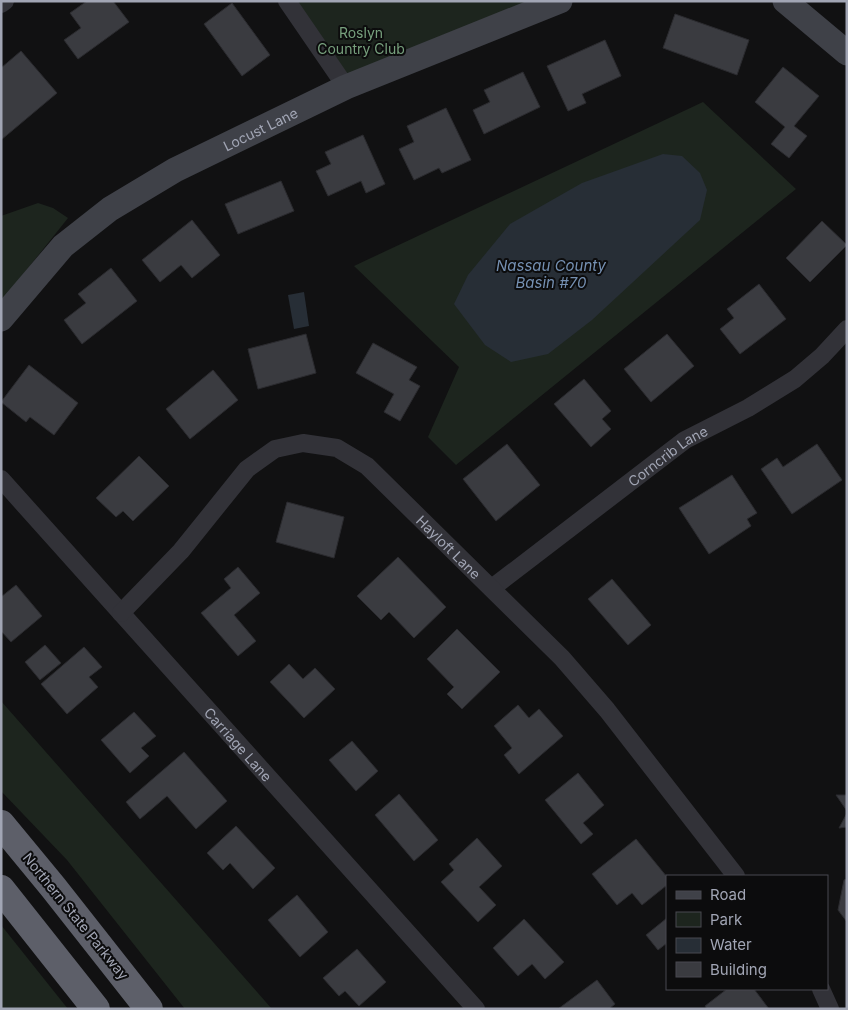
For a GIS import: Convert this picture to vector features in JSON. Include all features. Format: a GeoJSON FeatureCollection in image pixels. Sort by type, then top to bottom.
{"type":"FeatureCollection","features":[{"type":"Feature","properties":{"kind":"highway","name":"Northern State Parkway"},"geometry":{"type":"LineString","coordinates":[[1,824],[59,894],[149,1009]]}},
{"type":"Feature","properties":{"kind":"highway"},"geometry":{"type":"LineString","coordinates":[[1,889],[96,1009]]}},
{"type":"Feature","properties":{"kind":"street"},"geometry":{"type":"LineString","coordinates":[[1,4],[5,1]]}},
{"type":"Feature","properties":{"kind":"street"},"geometry":{"type":"LineString","coordinates":[[288,1],[346,87]]}},
{"type":"Feature","properties":{"kind":"street","name":"Locust Lane"},"geometry":{"type":"LineString","coordinates":[[1,319],[63,246],[110,209],[175,170],[346,87],[560,1]]}},
{"type":"Feature","properties":{"kind":"street"},"geometry":{"type":"LineString","coordinates":[[785,1],[847,53]]}},
{"type":"Feature","properties":{"kind":"street","name":"Corncrib Lane"},"geometry":{"type":"LineString","coordinates":[[492,588],[685,440],[748,408],[795,379],[822,356],[847,329]]}},
{"type":"Feature","properties":{"kind":"street","name":"Hayloft Lane"},"geometry":{"type":"LineString","coordinates":[[121,613],[181,551],[247,469],[276,449],[303,443],[337,448],[367,466],[562,658],[607,710],[735,875]]}},
{"type":"Feature","properties":{"kind":"street","name":"Carriage Lane"},"geometry":{"type":"LineString","coordinates":[[1,479],[476,1009]]}},
{"type":"Feature","properties":{"kind":"street"},"geometry":{"type":"LineString","coordinates":[[821,990],[830,1009]]}},
{"type":"Feature","properties":{"kind":"green space","name":"Roslyn Country Club"},"geometry":{"type":"Polygon","coordinates":[[[288,1],[560,1],[346,87],[288,1]]]}},
{"type":"Feature","properties":{"kind":"green space"},"geometry":{"type":"Polygon","coordinates":[[[703,102],[796,189],[456,465],[428,437],[459,367],[354,266],[703,102]]]}},
{"type":"Feature","properties":{"kind":"green space"},"geometry":{"type":"Polygon","coordinates":[[[38,203],[53,208],[68,218],[1,302],[1,216],[38,203]]]}},
{"type":"Feature","properties":{"kind":"green space"},"geometry":{"type":"Polygon","coordinates":[[[1,701],[272,1009],[185,1009],[67,860],[1,791],[1,701]]]}},
{"type":"Feature","properties":{"kind":"green space"},"geometry":{"type":"Polygon","coordinates":[[[1,925],[68,1009],[1,1009],[1,925]]]}},
{"type":"Feature","properties":{"kind":"water","name":"Nassau County Basin #70"},"geometry":{"type":"Polygon","coordinates":[[[663,154],[682,156],[700,173],[707,190],[700,220],[592,320],[548,354],[511,362],[485,345],[454,304],[468,275],[510,224],[582,183],[663,154]]]}},
{"type":"Feature","properties":{"kind":"water"},"geometry":{"type":"Polygon","coordinates":[[[304,292],[309,326],[294,329],[288,295],[304,292]]]}},
{"type":"Feature","properties":{"kind":"building"},"geometry":{"type":"Polygon","coordinates":[[[87,1],[113,1],[129,22],[78,59],[64,40],[81,28],[70,13],[87,1]]]}},
{"type":"Feature","properties":{"kind":"building"},"geometry":{"type":"Polygon","coordinates":[[[232,3],[270,55],[242,76],[204,24],[232,3]]]}},
{"type":"Feature","properties":{"kind":"building"},"geometry":{"type":"Polygon","coordinates":[[[675,14],[749,40],[737,75],[663,48],[675,14]]]}},
{"type":"Feature","properties":{"kind":"building"},"geometry":{"type":"Polygon","coordinates":[[[605,40],[621,76],[582,94],[586,103],[568,111],[547,66],[605,40]]]}},
{"type":"Feature","properties":{"kind":"building"},"geometry":{"type":"Polygon","coordinates":[[[21,51],[57,93],[1,140],[1,68],[21,51]]]}},
{"type":"Feature","properties":{"kind":"building"},"geometry":{"type":"Polygon","coordinates":[[[783,67],[819,96],[794,126],[807,136],[789,158],[771,144],[785,127],[755,102],[783,67]]]}},
{"type":"Feature","properties":{"kind":"building"},"geometry":{"type":"Polygon","coordinates":[[[523,72],[540,107],[484,134],[473,110],[490,102],[484,90],[523,72]]]}},
{"type":"Feature","properties":{"kind":"building"},"geometry":{"type":"Polygon","coordinates":[[[446,108],[471,160],[442,173],[439,168],[414,180],[399,149],[414,142],[407,126],[446,108]]]}},
{"type":"Feature","properties":{"kind":"building"},"geometry":{"type":"Polygon","coordinates":[[[363,135],[385,184],[366,193],[361,181],[328,196],[316,171],[331,164],[325,152],[363,135]]]}},
{"type":"Feature","properties":{"kind":"building"},"geometry":{"type":"Polygon","coordinates":[[[281,181],[294,211],[238,234],[225,204],[281,181]]]}},
{"type":"Feature","properties":{"kind":"building"},"geometry":{"type":"Polygon","coordinates":[[[192,220],[220,255],[192,278],[181,265],[160,282],[142,260],[192,220]]]}},
{"type":"Feature","properties":{"kind":"building"},"geometry":{"type":"Polygon","coordinates":[[[822,221],[847,245],[810,282],[786,258],[822,221]]]}},
{"type":"Feature","properties":{"kind":"building"},"geometry":{"type":"Polygon","coordinates":[[[111,268],[137,301],[82,344],[64,320],[86,303],[78,294],[111,268]]]}},
{"type":"Feature","properties":{"kind":"building"},"geometry":{"type":"Polygon","coordinates":[[[759,284],[786,319],[740,354],[720,329],[734,318],[727,309],[759,284]]]}},
{"type":"Feature","properties":{"kind":"building"},"geometry":{"type":"Polygon","coordinates":[[[306,334],[316,373],[258,389],[248,349],[306,334]]]}},
{"type":"Feature","properties":{"kind":"building"},"geometry":{"type":"Polygon","coordinates":[[[667,334],[694,366],[651,402],[624,369],[667,334]]]}},
{"type":"Feature","properties":{"kind":"building"},"geometry":{"type":"Polygon","coordinates":[[[373,343],[417,367],[409,380],[420,386],[400,421],[384,412],[394,394],[356,373],[373,343]]]}},
{"type":"Feature","properties":{"kind":"building"},"geometry":{"type":"Polygon","coordinates":[[[29,365],[78,403],[54,435],[30,417],[26,422],[1,402],[29,365]]]}},
{"type":"Feature","properties":{"kind":"building"},"geometry":{"type":"Polygon","coordinates":[[[213,370],[238,400],[190,439],[166,409],[213,370]]]}},
{"type":"Feature","properties":{"kind":"building"},"geometry":{"type":"Polygon","coordinates":[[[584,379],[611,411],[602,419],[611,429],[591,447],[554,404],[584,379]]]}},
{"type":"Feature","properties":{"kind":"building"},"geometry":{"type":"Polygon","coordinates":[[[507,444],[540,485],[496,521],[463,479],[507,444]]]}},
{"type":"Feature","properties":{"kind":"building"},"geometry":{"type":"Polygon","coordinates":[[[817,444],[842,480],[792,514],[761,469],[777,458],[783,467],[817,444]]]}},
{"type":"Feature","properties":{"kind":"building"},"geometry":{"type":"Polygon","coordinates":[[[139,456],[169,486],[133,521],[123,511],[116,517],[96,498],[139,456]]]}},
{"type":"Feature","properties":{"kind":"building"},"geometry":{"type":"Polygon","coordinates":[[[732,475],[757,513],[747,519],[751,526],[709,554],[679,508],[732,475]]]}},
{"type":"Feature","properties":{"kind":"building"},"geometry":{"type":"Polygon","coordinates":[[[287,502],[344,517],[334,558],[276,542],[287,502]]]}},
{"type":"Feature","properties":{"kind":"building"},"geometry":{"type":"Polygon","coordinates":[[[398,557],[446,607],[414,638],[389,612],[381,620],[357,596],[398,557]]]}},
{"type":"Feature","properties":{"kind":"building"},"geometry":{"type":"Polygon","coordinates":[[[238,567],[260,593],[234,615],[256,641],[238,656],[201,613],[231,588],[224,579],[238,567]]]}},
{"type":"Feature","properties":{"kind":"building"},"geometry":{"type":"Polygon","coordinates":[[[612,579],[651,625],[628,645],[588,599],[612,579]]]}},
{"type":"Feature","properties":{"kind":"building"},"geometry":{"type":"Polygon","coordinates":[[[16,585],[42,616],[11,642],[1,631],[1,597],[16,585]]]}},
{"type":"Feature","properties":{"kind":"building"},"geometry":{"type":"Polygon","coordinates":[[[457,629],[500,672],[462,709],[447,694],[454,687],[427,659],[457,629]]]}},
{"type":"Feature","properties":{"kind":"building"},"geometry":{"type":"Polygon","coordinates":[[[45,645],[61,663],[40,680],[25,662],[45,645]]]}},
{"type":"Feature","properties":{"kind":"building"},"geometry":{"type":"Polygon","coordinates":[[[84,647],[102,667],[89,677],[98,687],[67,714],[41,684],[84,647]]]}},
{"type":"Feature","properties":{"kind":"building"},"geometry":{"type":"Polygon","coordinates":[[[289,664],[303,679],[315,668],[335,689],[304,718],[270,682],[289,664]]]}},
{"type":"Feature","properties":{"kind":"building"},"geometry":{"type":"Polygon","coordinates":[[[518,705],[529,718],[539,709],[563,736],[519,774],[504,755],[512,748],[494,726],[518,705]]]}},
{"type":"Feature","properties":{"kind":"building"},"geometry":{"type":"Polygon","coordinates":[[[134,712],[156,736],[141,748],[149,756],[130,773],[101,740],[134,712]]]}},
{"type":"Feature","properties":{"kind":"building"},"geometry":{"type":"Polygon","coordinates":[[[352,741],[378,771],[356,791],[329,760],[352,741]]]}},
{"type":"Feature","properties":{"kind":"building"},"geometry":{"type":"Polygon","coordinates":[[[184,752],[227,801],[196,829],[167,796],[140,819],[126,802],[184,752]]]}},
{"type":"Feature","properties":{"kind":"building"},"geometry":{"type":"Polygon","coordinates":[[[578,773],[604,805],[583,823],[593,834],[581,844],[545,800],[578,773]]]}},
{"type":"Feature","properties":{"kind":"building"},"geometry":{"type":"Polygon","coordinates":[[[399,794],[438,840],[414,861],[375,815],[399,794]]]}},
{"type":"Feature","properties":{"kind":"building"},"geometry":{"type":"Polygon","coordinates":[[[836,795],[847,795],[847,811],[836,795]]]}},
{"type":"Feature","properties":{"kind":"building"},"geometry":{"type":"Polygon","coordinates":[[[847,813],[847,827],[839,828],[847,813]]]}},
{"type":"Feature","properties":{"kind":"building"},"geometry":{"type":"Polygon","coordinates":[[[236,826],[275,868],[253,889],[230,863],[223,870],[207,853],[236,826]]]}},
{"type":"Feature","properties":{"kind":"building"},"geometry":{"type":"Polygon","coordinates":[[[477,838],[502,866],[479,887],[496,905],[478,922],[441,882],[454,870],[449,864],[477,838]]]}},
{"type":"Feature","properties":{"kind":"building"},"geometry":{"type":"Polygon","coordinates":[[[636,839],[666,876],[666,886],[642,905],[632,893],[617,905],[592,874],[636,839]]]}},
{"type":"Feature","properties":{"kind":"building"},"geometry":{"type":"Polygon","coordinates":[[[847,879],[847,922],[838,910],[844,880],[847,879]]]}},
{"type":"Feature","properties":{"kind":"building"},"geometry":{"type":"Polygon","coordinates":[[[297,895],[328,932],[300,957],[268,920],[297,895]]]}},
{"type":"Feature","properties":{"kind":"building"},"geometry":{"type":"Polygon","coordinates":[[[524,919],[564,962],[545,979],[532,964],[518,976],[493,948],[524,919]]]}},
{"type":"Feature","properties":{"kind":"building"},"geometry":{"type":"Polygon","coordinates":[[[666,919],[666,944],[658,950],[646,935],[666,919]]]}},
{"type":"Feature","properties":{"kind":"building"},"geometry":{"type":"Polygon","coordinates":[[[357,949],[386,982],[359,1006],[345,991],[339,996],[323,978],[357,949]]]}},
{"type":"Feature","properties":{"kind":"building"},"geometry":{"type":"Polygon","coordinates":[[[597,980],[615,1004],[609,1009],[558,1009],[597,980]]]}},
{"type":"Feature","properties":{"kind":"building"},"geometry":{"type":"Polygon","coordinates":[[[726,990],[755,990],[769,1009],[707,1009],[705,1006],[726,990]]]}}]}
